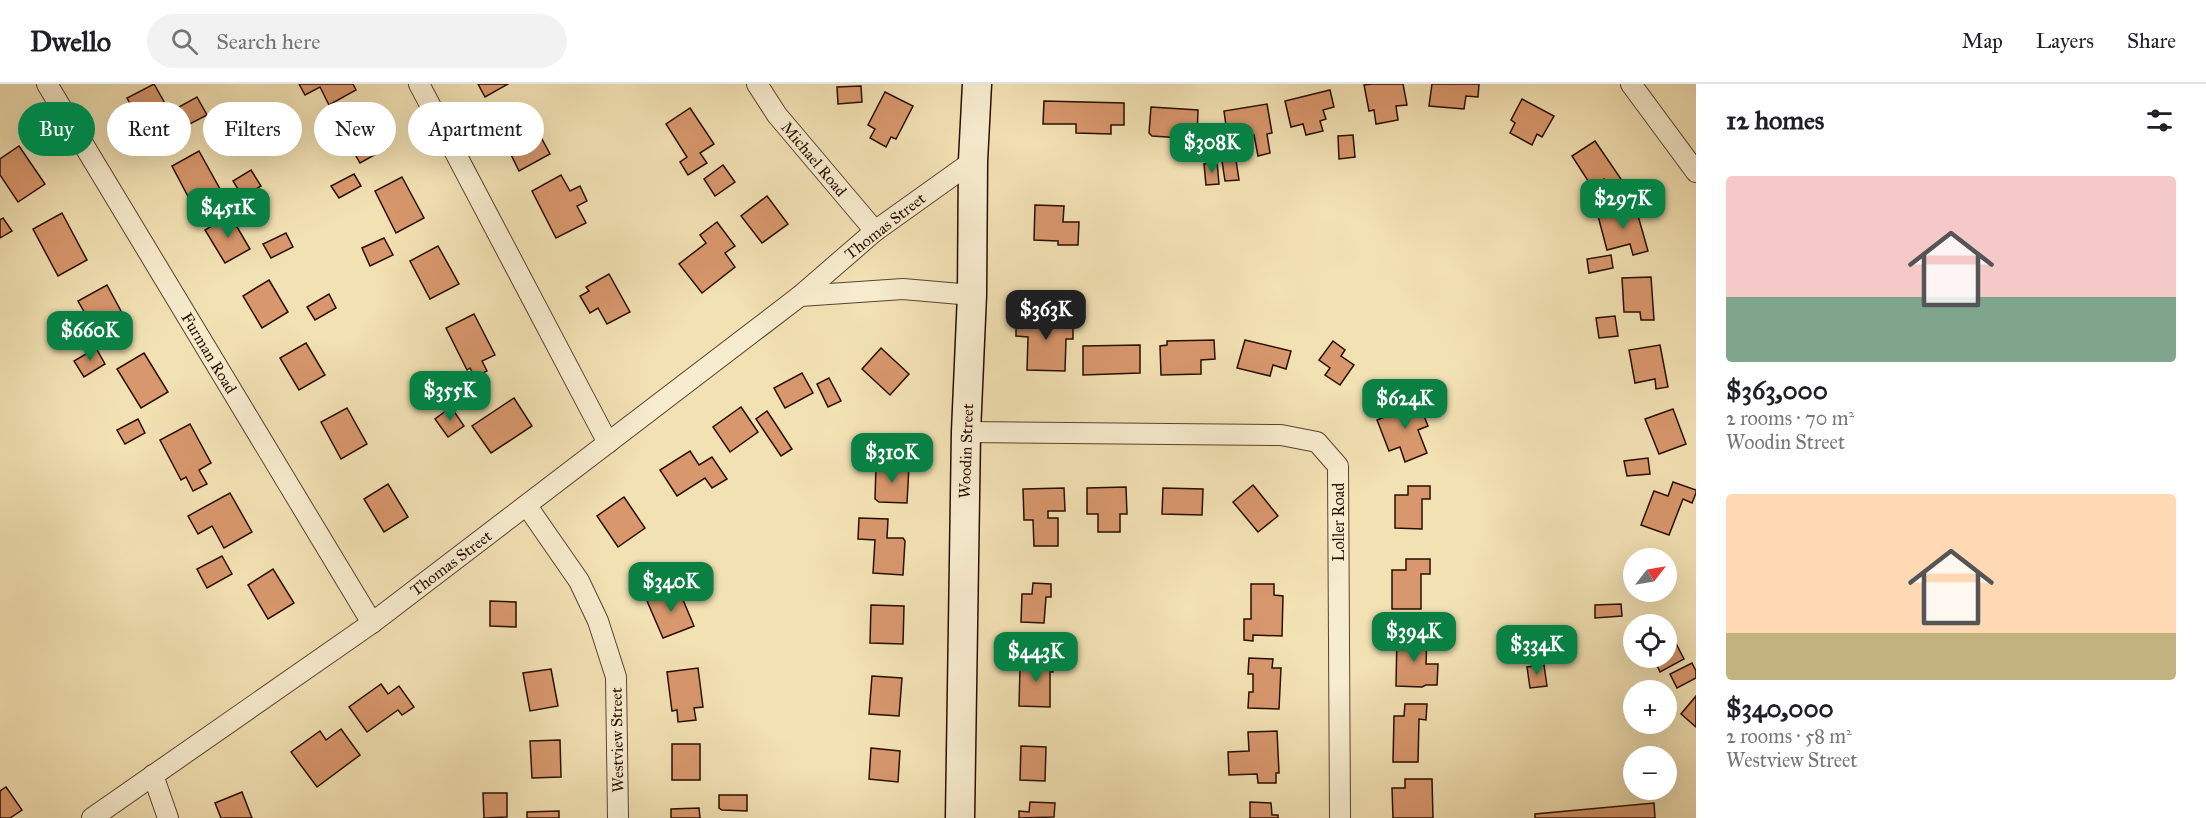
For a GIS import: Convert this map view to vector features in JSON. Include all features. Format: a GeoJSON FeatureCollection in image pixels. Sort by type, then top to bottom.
{"type":"FeatureCollection","features":[{"type":"Feature","properties":{"kind":"main road","name":"Woodin Street"},"geometry":{"type":"LineString","coordinates":[[960,818],[966,432],[977,84]]}},
{"type":"Feature","properties":{"kind":"street","name":"Furman Road"},"geometry":{"type":"LineString","coordinates":[[47,84],[372,623]]}},
{"type":"Feature","properties":{"kind":"street"},"geometry":{"type":"LineString","coordinates":[[419,84],[608,443]]}},
{"type":"Feature","properties":{"kind":"street","name":"Michael Road"},"geometry":{"type":"LineString","coordinates":[[757,84],[777,115],[875,231]]}},
{"type":"Feature","properties":{"kind":"street"},"geometry":{"type":"LineString","coordinates":[[1631,84],[1696,172]]}},
{"type":"Feature","properties":{"kind":"street","name":"Thomas Street"},"geometry":{"type":"LineString","coordinates":[[92,818],[372,623],[800,296],[875,231],[973,161]]}},
{"type":"Feature","properties":{"kind":"street"},"geometry":{"type":"LineString","coordinates":[[800,296],[903,289],[972,295]]}},
{"type":"Feature","properties":{"kind":"street","name":"Loller Road"},"geometry":{"type":"LineString","coordinates":[[966,432],[1281,435],[1317,442],[1338,466],[1340,818]]}},
{"type":"Feature","properties":{"kind":"street","name":"Westview Street"},"geometry":{"type":"LineString","coordinates":[[527,506],[579,581],[598,621],[616,677],[618,818]]}},
{"type":"Feature","properties":{"kind":"street"},"geometry":{"type":"LineString","coordinates":[[153,775],[168,818]]}},
{"type":"Feature","properties":{"kind":"building"},"geometry":{"type":"Polygon","coordinates":[[[154,84],[164,102],[129,102],[127,98],[154,84]]]}},
{"type":"Feature","properties":{"kind":"building"},"geometry":{"type":"Polygon","coordinates":[[[299,84],[353,84],[356,90],[334,102],[328,102],[320,87],[305,95],[299,84]]]}},
{"type":"Feature","properties":{"kind":"building"},"geometry":{"type":"Polygon","coordinates":[[[478,84],[508,84],[485,97],[478,84]]]}},
{"type":"Feature","properties":{"kind":"building"},"geometry":{"type":"Polygon","coordinates":[[[1403,84],[1407,105],[1396,106],[1398,120],[1376,124],[1374,110],[1369,111],[1364,85],[1403,84]]]}},
{"type":"Feature","properties":{"kind":"building"},"geometry":{"type":"Polygon","coordinates":[[[1432,84],[1479,84],[1478,97],[1466,96],[1464,109],[1429,106],[1432,84]]]}},
{"type":"Feature","properties":{"kind":"building"},"geometry":{"type":"Polygon","coordinates":[[[861,86],[862,102],[838,104],[837,87],[861,86]]]}},
{"type":"Feature","properties":{"kind":"building"},"geometry":{"type":"Polygon","coordinates":[[[1330,90],[1334,107],[1323,110],[1326,119],[1320,121],[1323,131],[1306,135],[1303,124],[1291,127],[1285,101],[1330,90]]]}},
{"type":"Feature","properties":{"kind":"building"},"geometry":{"type":"Polygon","coordinates":[[[885,92],[913,106],[896,139],[891,137],[886,147],[870,138],[875,129],[868,125],[885,92]]]}},
{"type":"Feature","properties":{"kind":"building"},"geometry":{"type":"Polygon","coordinates":[[[197,97],[203,108],[203,117],[191,123],[191,102],[188,102],[197,97]]]}},
{"type":"Feature","properties":{"kind":"building"},"geometry":{"type":"Polygon","coordinates":[[[1522,99],[1554,116],[1542,137],[1537,134],[1532,145],[1510,133],[1515,123],[1511,120],[1522,99]]]}},
{"type":"Feature","properties":{"kind":"building"},"geometry":{"type":"Polygon","coordinates":[[[1044,101],[1124,103],[1124,125],[1111,125],[1111,134],[1076,133],[1076,124],[1043,124],[1044,101]]]}},
{"type":"Feature","properties":{"kind":"building"},"geometry":{"type":"Polygon","coordinates":[[[1267,104],[1272,133],[1267,134],[1270,153],[1258,156],[1254,135],[1228,140],[1224,111],[1267,104]]]}},
{"type":"Feature","properties":{"kind":"building"},"geometry":{"type":"Polygon","coordinates":[[[1151,107],[1198,110],[1197,139],[1152,136],[1149,133],[1151,107]]]}},
{"type":"Feature","properties":{"kind":"building"},"geometry":{"type":"Polygon","coordinates":[[[690,108],[714,144],[700,153],[707,163],[688,175],[680,162],[687,157],[666,124],[690,108]]]}},
{"type":"Feature","properties":{"kind":"building"},"geometry":{"type":"Polygon","coordinates":[[[1353,135],[1355,157],[1339,159],[1338,136],[1353,135]]]}},
{"type":"Feature","properties":{"kind":"building"},"geometry":{"type":"Polygon","coordinates":[[[1595,141],[1621,179],[1610,187],[1604,179],[1592,187],[1572,156],[1595,141]]]}},
{"type":"Feature","properties":{"kind":"building"},"geometry":{"type":"Polygon","coordinates":[[[544,143],[550,154],[519,171],[512,156],[544,156],[544,143]]]}},
{"type":"Feature","properties":{"kind":"building"},"geometry":{"type":"Polygon","coordinates":[[[18,147],[18,156],[26,156],[45,184],[18,202],[0,175],[0,159],[18,147]]]}},
{"type":"Feature","properties":{"kind":"building"},"geometry":{"type":"Polygon","coordinates":[[[199,151],[220,189],[192,204],[172,166],[199,151]]]}},
{"type":"Feature","properties":{"kind":"building"},"geometry":{"type":"Polygon","coordinates":[[[356,156],[373,156],[360,163],[356,156]]]}},
{"type":"Feature","properties":{"kind":"building"},"geometry":{"type":"Polygon","coordinates":[[[1236,160],[1239,180],[1225,181],[1222,161],[1236,160]]]}},
{"type":"Feature","properties":{"kind":"building"},"geometry":{"type":"Polygon","coordinates":[[[1217,162],[1219,184],[1206,185],[1204,164],[1217,162]]]}},
{"type":"Feature","properties":{"kind":"building"},"geometry":{"type":"Polygon","coordinates":[[[723,165],[735,182],[715,196],[704,179],[723,165]]]}},
{"type":"Feature","properties":{"kind":"building"},"geometry":{"type":"Polygon","coordinates":[[[251,170],[261,186],[243,197],[233,181],[251,170]]]}},
{"type":"Feature","properties":{"kind":"building"},"geometry":{"type":"Polygon","coordinates":[[[354,174],[361,186],[339,198],[331,186],[354,174]]]}},
{"type":"Feature","properties":{"kind":"building"},"geometry":{"type":"Polygon","coordinates":[[[561,175],[570,191],[580,186],[587,201],[577,206],[586,223],[556,238],[532,191],[561,175]]]}},
{"type":"Feature","properties":{"kind":"building"},"geometry":{"type":"Polygon","coordinates":[[[402,177],[424,218],[396,233],[375,191],[402,177]]]}},
{"type":"Feature","properties":{"kind":"building"},"geometry":{"type":"Polygon","coordinates":[[[767,196],[788,224],[762,243],[741,216],[767,196]]]}},
{"type":"Feature","properties":{"kind":"building"},"geometry":{"type":"Polygon","coordinates":[[[1035,205],[1064,206],[1063,222],[1079,222],[1078,245],[1058,245],[1058,241],[1034,240],[1035,205]]]}},
{"type":"Feature","properties":{"kind":"building"},"geometry":{"type":"Polygon","coordinates":[[[1635,205],[1648,251],[1633,255],[1630,244],[1607,250],[1598,216],[1635,205]]]}},
{"type":"Feature","properties":{"kind":"building"},"geometry":{"type":"Polygon","coordinates":[[[62,213],[87,260],[58,276],[33,229],[62,213]]]}},
{"type":"Feature","properties":{"kind":"building"},"geometry":{"type":"Polygon","coordinates":[[[230,215],[250,249],[225,263],[205,230],[230,215]]]}},
{"type":"Feature","properties":{"kind":"building"},"geometry":{"type":"Polygon","coordinates":[[[3,218],[12,231],[0,238],[0,220],[3,218]]]}},
{"type":"Feature","properties":{"kind":"building"},"geometry":{"type":"Polygon","coordinates":[[[717,222],[735,246],[725,253],[735,267],[702,293],[679,264],[706,243],[700,235],[717,222]]]}},
{"type":"Feature","properties":{"kind":"building"},"geometry":{"type":"Polygon","coordinates":[[[286,233],[293,247],[271,258],[263,244],[286,233]]]}},
{"type":"Feature","properties":{"kind":"building"},"geometry":{"type":"Polygon","coordinates":[[[384,238],[393,255],[370,266],[362,248],[384,238]]]}},
{"type":"Feature","properties":{"kind":"building"},"geometry":{"type":"Polygon","coordinates":[[[438,246],[459,284],[430,299],[410,261],[438,246]]]}},
{"type":"Feature","properties":{"kind":"building"},"geometry":{"type":"Polygon","coordinates":[[[1611,255],[1613,268],[1589,273],[1587,259],[1611,255]]]}},
{"type":"Feature","properties":{"kind":"building"},"geometry":{"type":"Polygon","coordinates":[[[609,274],[630,312],[607,324],[598,308],[590,313],[580,296],[589,291],[586,287],[609,274]]]}},
{"type":"Feature","properties":{"kind":"building"},"geometry":{"type":"Polygon","coordinates":[[[1651,277],[1654,320],[1641,320],[1640,312],[1624,312],[1622,278],[1651,277]]]}},
{"type":"Feature","properties":{"kind":"building"},"geometry":{"type":"Polygon","coordinates":[[[269,280],[288,312],[262,328],[243,296],[269,280]]]}},
{"type":"Feature","properties":{"kind":"building"},"geometry":{"type":"Polygon","coordinates":[[[107,285],[129,326],[101,341],[78,301],[107,285]]]}},
{"type":"Feature","properties":{"kind":"building"},"geometry":{"type":"Polygon","coordinates":[[[329,294],[336,308],[315,320],[307,307],[329,294]]]}},
{"type":"Feature","properties":{"kind":"building"},"geometry":{"type":"Polygon","coordinates":[[[474,314],[495,355],[482,361],[487,371],[475,377],[470,368],[467,370],[446,328],[474,314]]]}},
{"type":"Feature","properties":{"kind":"building"},"geometry":{"type":"Polygon","coordinates":[[[1615,316],[1618,336],[1599,338],[1596,318],[1615,316]]]}},
{"type":"Feature","properties":{"kind":"building"},"geometry":{"type":"Polygon","coordinates":[[[1016,317],[1073,318],[1073,339],[1066,339],[1065,371],[1027,370],[1028,337],[1016,336],[1016,317]]]}},
{"type":"Feature","properties":{"kind":"building"},"geometry":{"type":"Polygon","coordinates":[[[1214,340],[1215,359],[1201,360],[1201,374],[1161,375],[1160,346],[1167,345],[1167,341],[1214,340]]]}},
{"type":"Feature","properties":{"kind":"building"},"geometry":{"type":"Polygon","coordinates":[[[1245,340],[1291,351],[1286,369],[1273,365],[1270,376],[1237,368],[1245,340]]]}},
{"type":"Feature","properties":{"kind":"building"},"geometry":{"type":"Polygon","coordinates":[[[1333,341],[1345,350],[1341,356],[1354,365],[1340,385],[1325,375],[1330,368],[1319,360],[1333,341]]]}},
{"type":"Feature","properties":{"kind":"building"},"geometry":{"type":"Polygon","coordinates":[[[306,343],[325,375],[299,390],[280,358],[306,343]]]}},
{"type":"Feature","properties":{"kind":"building"},"geometry":{"type":"Polygon","coordinates":[[[1140,345],[1140,373],[1083,375],[1083,346],[1140,345]]]}},
{"type":"Feature","properties":{"kind":"building"},"geometry":{"type":"Polygon","coordinates":[[[1660,345],[1668,387],[1656,389],[1655,379],[1635,383],[1629,350],[1660,345]]]}},
{"type":"Feature","properties":{"kind":"building"},"geometry":{"type":"Polygon","coordinates":[[[96,348],[105,364],[84,377],[74,361],[96,348]]]}},
{"type":"Feature","properties":{"kind":"building"},"geometry":{"type":"Polygon","coordinates":[[[881,348],[909,374],[890,395],[862,369],[881,348]]]}},
{"type":"Feature","properties":{"kind":"building"},"geometry":{"type":"Polygon","coordinates":[[[144,353],[168,392],[141,408],[117,369],[144,353]]]}},
{"type":"Feature","properties":{"kind":"building"},"geometry":{"type":"Polygon","coordinates":[[[802,373],[813,393],[785,408],[774,388],[802,373]]]}},
{"type":"Feature","properties":{"kind":"building"},"geometry":{"type":"Polygon","coordinates":[[[829,378],[841,401],[828,407],[817,384],[829,378]]]}},
{"type":"Feature","properties":{"kind":"building"},"geometry":{"type":"Polygon","coordinates":[[[514,398],[532,426],[491,453],[472,426],[514,398]]]}},
{"type":"Feature","properties":{"kind":"building"},"geometry":{"type":"Polygon","coordinates":[[[1417,398],[1428,426],[1418,430],[1427,453],[1405,462],[1400,447],[1389,451],[1377,420],[1402,410],[1400,405],[1417,398]]]}},
{"type":"Feature","properties":{"kind":"building"},"geometry":{"type":"Polygon","coordinates":[[[451,407],[464,426],[448,437],[435,419],[451,407]]]}},
{"type":"Feature","properties":{"kind":"building"},"geometry":{"type":"Polygon","coordinates":[[[741,407],[758,432],[730,452],[713,427],[741,407]]]}},
{"type":"Feature","properties":{"kind":"building"},"geometry":{"type":"Polygon","coordinates":[[[347,408],[367,444],[341,459],[321,422],[347,408]]]}},
{"type":"Feature","properties":{"kind":"building"},"geometry":{"type":"Polygon","coordinates":[[[1673,409],[1686,444],[1659,454],[1645,419],[1673,409]]]}},
{"type":"Feature","properties":{"kind":"building"},"geometry":{"type":"Polygon","coordinates":[[[767,411],[792,449],[781,456],[756,419],[767,411]]]}},
{"type":"Feature","properties":{"kind":"building"},"geometry":{"type":"Polygon","coordinates":[[[138,419],[145,433],[125,444],[117,430],[138,419]]]}},
{"type":"Feature","properties":{"kind":"building"},"geometry":{"type":"Polygon","coordinates":[[[190,424],[211,463],[199,470],[207,484],[193,491],[186,477],[181,480],[160,440],[190,424]]]}},
{"type":"Feature","properties":{"kind":"building"},"geometry":{"type":"Polygon","coordinates":[[[690,451],[699,465],[712,457],[727,479],[712,488],[705,478],[677,496],[660,470],[690,451]]]}},
{"type":"Feature","properties":{"kind":"building"},"geometry":{"type":"Polygon","coordinates":[[[1648,458],[1650,474],[1627,476],[1624,461],[1648,458]]]}},
{"type":"Feature","properties":{"kind":"building"},"geometry":{"type":"Polygon","coordinates":[[[876,465],[909,466],[907,503],[879,502],[875,499],[876,465]]]}},
{"type":"Feature","properties":{"kind":"building"},"geometry":{"type":"Polygon","coordinates":[[[1673,482],[1696,490],[1696,493],[1692,503],[1683,499],[1669,535],[1641,525],[1654,491],[1668,496],[1673,482]]]}},
{"type":"Feature","properties":{"kind":"building"},"geometry":{"type":"Polygon","coordinates":[[[388,484],[408,517],[384,532],[364,499],[388,484]]]}},
{"type":"Feature","properties":{"kind":"building"},"geometry":{"type":"Polygon","coordinates":[[[1253,485],[1278,516],[1258,532],[1233,502],[1253,485]]]}},
{"type":"Feature","properties":{"kind":"building"},"geometry":{"type":"Polygon","coordinates":[[[1408,486],[1430,486],[1430,499],[1422,499],[1422,529],[1395,528],[1395,495],[1408,495],[1408,486]]]}},
{"type":"Feature","properties":{"kind":"building"},"geometry":{"type":"Polygon","coordinates":[[[1126,487],[1127,514],[1120,514],[1120,532],[1098,532],[1098,514],[1087,514],[1087,488],[1126,487]]]}},
{"type":"Feature","properties":{"kind":"building"},"geometry":{"type":"Polygon","coordinates":[[[1064,488],[1065,511],[1048,511],[1048,518],[1058,518],[1058,546],[1034,546],[1033,520],[1024,520],[1023,489],[1064,488]]]}},
{"type":"Feature","properties":{"kind":"building"},"geometry":{"type":"Polygon","coordinates":[[[1163,488],[1203,489],[1202,515],[1162,514],[1163,488]]]}},
{"type":"Feature","properties":{"kind":"building"},"geometry":{"type":"Polygon","coordinates":[[[230,493],[252,532],[224,548],[212,526],[198,534],[188,516],[230,493]]]}},
{"type":"Feature","properties":{"kind":"building"},"geometry":{"type":"Polygon","coordinates":[[[624,497],[645,528],[618,547],[597,516],[624,497]]]}},
{"type":"Feature","properties":{"kind":"building"},"geometry":{"type":"Polygon","coordinates":[[[859,518],[888,519],[887,538],[903,538],[905,541],[903,575],[873,573],[875,540],[858,539],[859,518]]]}},
{"type":"Feature","properties":{"kind":"building"},"geometry":{"type":"Polygon","coordinates":[[[222,556],[232,574],[207,588],[197,569],[222,556]]]}},
{"type":"Feature","properties":{"kind":"building"},"geometry":{"type":"Polygon","coordinates":[[[1406,559],[1430,559],[1430,574],[1421,574],[1421,609],[1392,609],[1392,570],[1406,570],[1406,559]]]}},
{"type":"Feature","properties":{"kind":"building"},"geometry":{"type":"Polygon","coordinates":[[[273,569],[294,603],[268,619],[248,585],[273,569]]]}},
{"type":"Feature","properties":{"kind":"building"},"geometry":{"type":"Polygon","coordinates":[[[1033,583],[1051,584],[1051,597],[1046,597],[1044,623],[1021,622],[1022,594],[1032,594],[1033,583]]]}},
{"type":"Feature","properties":{"kind":"building"},"geometry":{"type":"Polygon","coordinates":[[[1251,584],[1274,584],[1274,595],[1283,596],[1282,636],[1253,635],[1253,641],[1244,640],[1244,619],[1251,619],[1251,584]]]}},
{"type":"Feature","properties":{"kind":"building"},"geometry":{"type":"Polygon","coordinates":[[[678,588],[694,626],[663,638],[647,601],[678,588]]]}},
{"type":"Feature","properties":{"kind":"building"},"geometry":{"type":"Polygon","coordinates":[[[490,601],[516,602],[516,627],[490,626],[490,601]]]}},
{"type":"Feature","properties":{"kind":"building"},"geometry":{"type":"Polygon","coordinates":[[[1621,604],[1622,616],[1595,618],[1595,605],[1621,604]]]}},
{"type":"Feature","properties":{"kind":"building"},"geometry":{"type":"Polygon","coordinates":[[[871,605],[904,606],[903,644],[870,643],[871,605]]]}},
{"type":"Feature","properties":{"kind":"building"},"geometry":{"type":"Polygon","coordinates":[[[1397,635],[1427,636],[1426,664],[1438,664],[1437,685],[1396,686],[1397,635]]]}},
{"type":"Feature","properties":{"kind":"building"},"geometry":{"type":"Polygon","coordinates":[[[1505,639],[1518,639],[1518,657],[1504,657],[1505,639]]]}},
{"type":"Feature","properties":{"kind":"building"},"geometry":{"type":"Polygon","coordinates":[[[1677,645],[1684,659],[1677,663],[1677,645]]]}},
{"type":"Feature","properties":{"kind":"building"},"geometry":{"type":"Polygon","coordinates":[[[1030,658],[1054,658],[1053,672],[1050,672],[1050,707],[1019,706],[1020,667],[1031,667],[1030,658]]]}},
{"type":"Feature","properties":{"kind":"building"},"geometry":{"type":"Polygon","coordinates":[[[1249,658],[1273,659],[1272,668],[1281,668],[1279,709],[1248,708],[1249,692],[1253,692],[1253,674],[1248,674],[1249,658]]]}},
{"type":"Feature","properties":{"kind":"building"},"geometry":{"type":"Polygon","coordinates":[[[1692,663],[1696,671],[1696,678],[1677,688],[1677,680],[1673,680],[1670,674],[1692,663]]]}},
{"type":"Feature","properties":{"kind":"building"},"geometry":{"type":"Polygon","coordinates":[[[1544,665],[1547,686],[1530,688],[1527,667],[1544,665]]]}},
{"type":"Feature","properties":{"kind":"building"},"geometry":{"type":"Polygon","coordinates":[[[698,668],[703,707],[694,708],[696,720],[678,722],[677,710],[672,711],[667,672],[698,668]]]}},
{"type":"Feature","properties":{"kind":"building"},"geometry":{"type":"Polygon","coordinates":[[[551,669],[558,706],[530,711],[523,673],[551,669]]]}},
{"type":"Feature","properties":{"kind":"building"},"geometry":{"type":"Polygon","coordinates":[[[872,676],[902,678],[899,716],[869,714],[872,676]]]}},
{"type":"Feature","properties":{"kind":"building"},"geometry":{"type":"Polygon","coordinates":[[[381,684],[388,694],[399,686],[414,707],[402,715],[398,710],[367,732],[349,707],[381,684]]]}},
{"type":"Feature","properties":{"kind":"building"},"geometry":{"type":"Polygon","coordinates":[[[1696,696],[1696,727],[1681,714],[1696,696]]]}},
{"type":"Feature","properties":{"kind":"building"},"geometry":{"type":"Polygon","coordinates":[[[1405,704],[1427,704],[1426,720],[1419,719],[1418,762],[1393,762],[1394,716],[1404,716],[1405,704]]]}},
{"type":"Feature","properties":{"kind":"building"},"geometry":{"type":"Polygon","coordinates":[[[341,729],[360,755],[317,787],[291,752],[320,731],[326,740],[341,729]]]}},
{"type":"Feature","properties":{"kind":"building"},"geometry":{"type":"Polygon","coordinates":[[[1277,731],[1279,773],[1276,773],[1276,783],[1258,783],[1257,774],[1229,775],[1228,752],[1249,751],[1248,732],[1277,731]]]}},
{"type":"Feature","properties":{"kind":"building"},"geometry":{"type":"Polygon","coordinates":[[[560,740],[561,777],[532,778],[530,741],[560,740]]]}},
{"type":"Feature","properties":{"kind":"building"},"geometry":{"type":"Polygon","coordinates":[[[672,744],[700,744],[700,780],[672,780],[672,744]]]}},
{"type":"Feature","properties":{"kind":"building"},"geometry":{"type":"Polygon","coordinates":[[[1021,746],[1046,747],[1045,781],[1020,780],[1021,746]]]}},
{"type":"Feature","properties":{"kind":"building"},"geometry":{"type":"Polygon","coordinates":[[[871,748],[900,751],[898,782],[869,779],[871,748]]]}},
{"type":"Feature","properties":{"kind":"building"},"geometry":{"type":"Polygon","coordinates":[[[1405,779],[1432,779],[1433,818],[1393,818],[1392,788],[1405,788],[1405,779]]]}},
{"type":"Feature","properties":{"kind":"building"},"geometry":{"type":"Polygon","coordinates":[[[6,787],[22,810],[10,818],[0,818],[0,791],[6,787]]]}},
{"type":"Feature","properties":{"kind":"building"},"geometry":{"type":"Polygon","coordinates":[[[242,792],[252,818],[221,818],[215,803],[242,792]]]}},
{"type":"Feature","properties":{"kind":"building"},"geometry":{"type":"Polygon","coordinates":[[[483,793],[507,793],[507,817],[484,818],[483,793]]]}},
{"type":"Feature","properties":{"kind":"building"},"geometry":{"type":"Polygon","coordinates":[[[719,795],[747,795],[747,811],[722,810],[719,808],[719,795]]]}},
{"type":"Feature","properties":{"kind":"building"},"geometry":{"type":"Polygon","coordinates":[[[1030,802],[1055,803],[1054,817],[1019,818],[1019,811],[1029,812],[1030,802]]]}},
{"type":"Feature","properties":{"kind":"building"},"geometry":{"type":"Polygon","coordinates":[[[1250,802],[1271,803],[1272,815],[1278,815],[1278,818],[1250,818],[1250,802]]]}},
{"type":"Feature","properties":{"kind":"building"},"geometry":{"type":"Polygon","coordinates":[[[1654,803],[1655,818],[1535,818],[1535,814],[1654,803]]]}},
{"type":"Feature","properties":{"kind":"building"},"geometry":{"type":"Polygon","coordinates":[[[699,808],[700,818],[671,818],[671,809],[699,808]]]}},
{"type":"Feature","properties":{"kind":"building"},"geometry":{"type":"Polygon","coordinates":[[[559,811],[559,818],[527,818],[527,812],[559,811]]]}}]}
